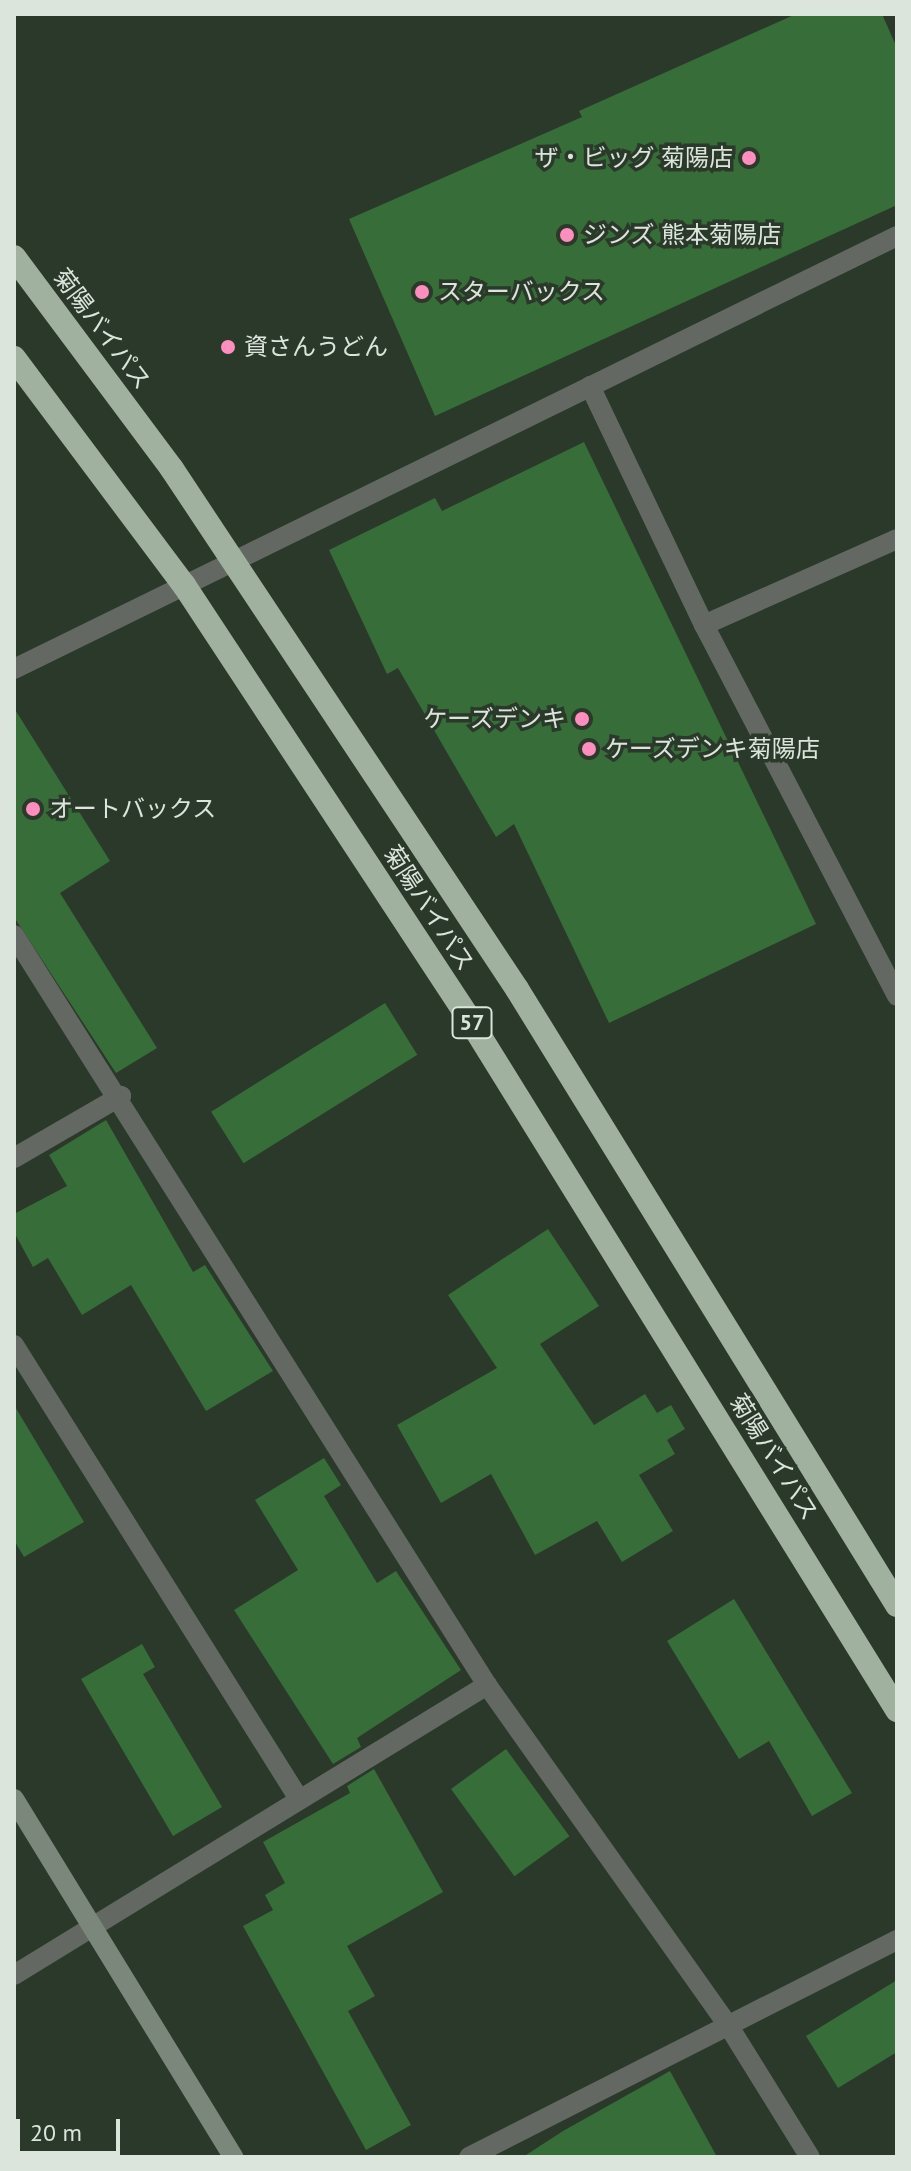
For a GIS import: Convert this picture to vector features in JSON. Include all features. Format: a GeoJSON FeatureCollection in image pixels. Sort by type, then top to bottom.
{"type":"FeatureCollection","features":[{"type":"Feature","properties":{"kind":"highway","name":"菊陽バイパス"},"geometry":{"type":"LineString","coordinates":[[14,257],[233,561],[517,989],[897,1605]]}},
{"type":"Feature","properties":{"kind":"highway","name":"菊陽バイパス"},"geometry":{"type":"LineString","coordinates":[[14,358],[184,585],[466,1014],[897,1710]]}},
{"type":"Feature","properties":{"kind":"street"},"geometry":{"type":"LineString","coordinates":[[14,669],[897,236]]}},
{"type":"Feature","properties":{"kind":"street"},"geometry":{"type":"LineString","coordinates":[[590,386],[704,625],[897,996]]}},
{"type":"Feature","properties":{"kind":"street"},"geometry":{"type":"LineString","coordinates":[[704,625],[897,539]]}},
{"type":"Feature","properties":{"kind":"street"},"geometry":{"type":"LineString","coordinates":[[14,935],[121,1096],[487,1685],[728,2025],[810,2157]]}},
{"type":"Feature","properties":{"kind":"street"},"geometry":{"type":"LineString","coordinates":[[14,1158],[121,1096]]}},
{"type":"Feature","properties":{"kind":"street"},"geometry":{"type":"LineString","coordinates":[[14,1345],[299,1799]]}},
{"type":"Feature","properties":{"kind":"street"},"geometry":{"type":"LineString","coordinates":[[14,1975],[487,1685]]}},
{"type":"Feature","properties":{"kind":"street"},"geometry":{"type":"LineString","coordinates":[[14,1799],[233,2157]]}},
{"type":"Feature","properties":{"kind":"street"},"geometry":{"type":"LineString","coordinates":[[469,2157],[897,1940]]}},
{"type":"Feature","properties":{"kind":"building"},"geometry":{"type":"Polygon","coordinates":[[[796,14],[882,14],[897,48],[897,205],[435,416],[349,219],[582,117],[579,111],[796,14]]]}},
{"type":"Feature","properties":{"kind":"building","name":"ケーズデンキ菊陽店"},"geometry":{"type":"Polygon","coordinates":[[[584,442],[816,924],[609,1023],[514,824],[496,837],[398,668],[387,674],[329,550],[435,498],[442,511],[584,442]]]}},
{"type":"Feature","properties":{"kind":"building"},"geometry":{"type":"Polygon","coordinates":[[[14,708],[110,861],[60,893],[157,1048],[116,1073],[14,917],[14,708]]]}},
{"type":"Feature","properties":{"kind":"building"},"geometry":{"type":"Polygon","coordinates":[[[385,1003],[417,1055],[243,1163],[211,1112],[385,1003]]]}},
{"type":"Feature","properties":{"kind":"building"},"geometry":{"type":"Polygon","coordinates":[[[106,1120],[193,1272],[205,1265],[273,1371],[206,1411],[131,1285],[82,1315],[48,1258],[33,1267],[14,1232],[14,1214],[67,1186],[49,1155],[106,1120]]]}},
{"type":"Feature","properties":{"kind":"building"},"geometry":{"type":"Polygon","coordinates":[[[548,1229],[599,1306],[540,1344],[594,1425],[645,1394],[657,1413],[671,1405],[685,1429],[667,1440],[675,1454],[639,1475],[673,1531],[622,1562],[597,1521],[535,1555],[491,1474],[441,1503],[397,1425],[497,1368],[448,1295],[548,1229]]]}},
{"type":"Feature","properties":{"kind":"building"},"geometry":{"type":"Polygon","coordinates":[[[14,1405],[84,1522],[24,1557],[14,1540],[14,1405]]]}},
{"type":"Feature","properties":{"kind":"building"},"geometry":{"type":"Polygon","coordinates":[[[324,1458],[341,1485],[324,1496],[377,1583],[396,1571],[461,1670],[357,1738],[361,1747],[333,1764],[234,1610],[298,1570],[255,1500],[324,1458]]]}},
{"type":"Feature","properties":{"kind":"building"},"geometry":{"type":"Polygon","coordinates":[[[734,1599],[852,1793],[812,1816],[769,1741],[739,1759],[667,1641],[734,1599]]]}},
{"type":"Feature","properties":{"kind":"building"},"geometry":{"type":"Polygon","coordinates":[[[142,1644],[155,1667],[143,1674],[222,1807],[173,1836],[81,1679],[142,1644]]]}},
{"type":"Feature","properties":{"kind":"building"},"geometry":{"type":"Polygon","coordinates":[[[506,1749],[569,1836],[514,1876],[451,1789],[506,1749]]]}},
{"type":"Feature","properties":{"kind":"building"},"geometry":{"type":"Polygon","coordinates":[[[374,1769],[443,1892],[347,1946],[375,1996],[348,2011],[411,2125],[366,2150],[243,1926],[273,1910],[265,1895],[285,1883],[263,1842],[350,1793],[347,1786],[374,1769]]]}},
{"type":"Feature","properties":{"kind":"building"},"geometry":{"type":"Polygon","coordinates":[[[897,1980],[897,2052],[838,2088],[806,2036],[897,1980]]]}},
{"type":"Feature","properties":{"kind":"building"},"geometry":{"type":"Polygon","coordinates":[[[670,2071],[717,2157],[523,2157],[563,2131],[670,2071]]]}},
{"type":"Feature","properties":{"kind":"place","name":"ザ・ビッグ 菊陽店"},"geometry":{"type":"Point","coordinates":[749,158]}},
{"type":"Feature","properties":{"kind":"place","name":"ジンズ 熊本菊陽店"},"geometry":{"type":"Point","coordinates":[567,235]}},
{"type":"Feature","properties":{"kind":"place","name":"スターバックス"},"geometry":{"type":"Point","coordinates":[422,292]}},
{"type":"Feature","properties":{"kind":"place","name":"資さんうどん"},"geometry":{"type":"Point","coordinates":[228,347]}},
{"type":"Feature","properties":{"kind":"place","name":"ケーズデンキ"},"geometry":{"type":"Point","coordinates":[582,719]}},
{"type":"Feature","properties":{"kind":"place","name":"ケーズデンキ菊陽店"},"geometry":{"type":"Point","coordinates":[589,749]}},
{"type":"Feature","properties":{"kind":"place","name":"オートバックス"},"geometry":{"type":"Point","coordinates":[33,809]}}]}
